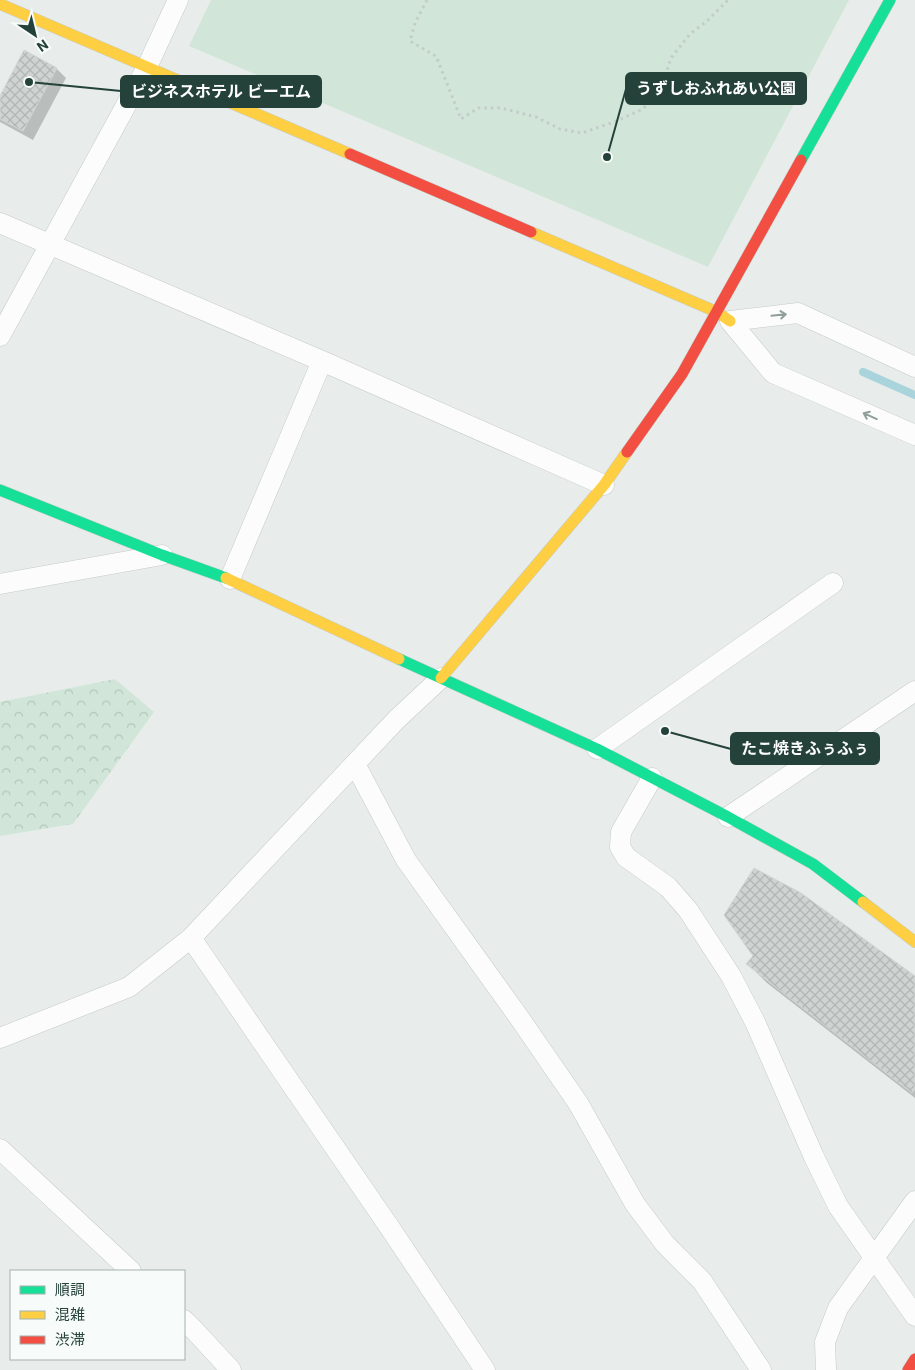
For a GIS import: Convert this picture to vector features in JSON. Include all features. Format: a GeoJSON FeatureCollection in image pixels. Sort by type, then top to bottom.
{"type":"FeatureCollection","features":[{"type":"Feature","properties":{"kind":"main road"},"geometry":{"type":"LineString","coordinates":[[440,678],[604,485],[724,316],[890,0]]}},
{"type":"Feature","properties":{"kind":"main road"},"geometry":{"type":"LineString","coordinates":[[0,4],[724,316]]}},
{"type":"Feature","properties":{"kind":"main road"},"geometry":{"type":"LineString","coordinates":[[0,490],[162,556],[230,579],[597,750],[728,817],[813,864],[915,942]]}},
{"type":"Feature","properties":{"kind":"main road"},"geometry":{"type":"LineString","coordinates":[[908,1370],[915,1359]]}},
{"type":"Feature","properties":{"kind":"street"},"geometry":{"type":"LineString","coordinates":[[0,336],[147,67],[178,0]]}},
{"type":"Feature","properties":{"kind":"street"},"geometry":{"type":"LineString","coordinates":[[0,223],[322,361],[604,485]]}},
{"type":"Feature","properties":{"kind":"street"},"geometry":{"type":"LineString","coordinates":[[724,316],[798,313],[915,367]]}},
{"type":"Feature","properties":{"kind":"street"},"geometry":{"type":"LineString","coordinates":[[724,316],[773,373],[915,435]]}},
{"type":"Feature","properties":{"kind":"street"},"geometry":{"type":"LineString","coordinates":[[230,579],[322,361]]}},
{"type":"Feature","properties":{"kind":"street"},"geometry":{"type":"LineString","coordinates":[[0,584],[162,556]]}},
{"type":"Feature","properties":{"kind":"street"},"geometry":{"type":"LineString","coordinates":[[597,750],[833,583]]}},
{"type":"Feature","properties":{"kind":"street"},"geometry":{"type":"LineString","coordinates":[[0,1038],[129,987],[191,938],[396,720],[440,678]]}},
{"type":"Feature","properties":{"kind":"street"},"geometry":{"type":"LineString","coordinates":[[728,817],[915,691]]}},
{"type":"Feature","properties":{"kind":"street"},"geometry":{"type":"LineString","coordinates":[[355,764],[406,860],[578,1103],[635,1204],[665,1244],[702,1281],[761,1370]]}},
{"type":"Feature","properties":{"kind":"street"},"geometry":{"type":"LineString","coordinates":[[652,778],[621,832],[620,847],[626,857],[668,887],[688,910],[731,976],[755,1022],[814,1157],[838,1206],[915,1316]]}},
{"type":"Feature","properties":{"kind":"street"},"geometry":{"type":"LineString","coordinates":[[191,938],[485,1370]]}},
{"type":"Feature","properties":{"kind":"street"},"geometry":{"type":"LineString","coordinates":[[0,1150],[130,1270]]}},
{"type":"Feature","properties":{"kind":"street"},"geometry":{"type":"LineString","coordinates":[[826,1370],[825,1342],[838,1308],[915,1201]]}},
{"type":"Feature","properties":{"kind":"street"},"geometry":{"type":"LineString","coordinates":[[185,1321],[231,1370]]}},
{"type":"Feature","properties":{"kind":"path"},"geometry":{"type":"LineString","coordinates":[[426,0],[415,22],[410,41],[436,56],[460,119],[478,108],[502,108],[536,117],[560,129],[582,133],[643,109],[661,88],[671,58],[690,34],[707,21],[728,0]]}},
{"type":"Feature","properties":{"kind":"green space"},"geometry":{"type":"Polygon","coordinates":[[[211,0],[849,0],[708,267],[189,46],[211,0]]]}},
{"type":"Feature","properties":{"kind":"green space"},"geometry":{"type":"Polygon","coordinates":[[[115,679],[154,712],[73,824],[0,836],[0,702],[115,679]]]}},
{"type":"Feature","properties":{"kind":"building"},"geometry":{"type":"Polygon","coordinates":[[[24,50],[57,68],[23,131],[0,119],[0,96],[24,50]]]}},
{"type":"Feature","properties":{"kind":"building"},"geometry":{"type":"Polygon","coordinates":[[[754,868],[801,893],[915,976],[915,1089],[912,1093],[746,964],[753,956],[724,915],[754,868]]]}},
{"type":"Feature","properties":{"kind":"waterway"},"geometry":{"type":"LineString","coordinates":[[863,372],[915,395]]}},
{"type":"Feature","properties":{"kind":"traffic: fast"},"geometry":{"type":"LineString","coordinates":[[801,160],[890,0]]}},
{"type":"Feature","properties":{"kind":"traffic: fast"},"geometry":{"type":"LineString","coordinates":[[0,490],[162,555],[226,578]]}},
{"type":"Feature","properties":{"kind":"traffic: fast"},"geometry":{"type":"LineString","coordinates":[[399,659],[597,749],[728,817],[813,864],[863,902]]}},
{"type":"Feature","properties":{"kind":"traffic: slow"},"geometry":{"type":"LineString","coordinates":[[0,4],[350,154]]}},
{"type":"Feature","properties":{"kind":"traffic: slow"},"geometry":{"type":"LineString","coordinates":[[531,232],[717,312],[730,321]]}},
{"type":"Feature","properties":{"kind":"traffic: slow"},"geometry":{"type":"LineString","coordinates":[[441,678],[604,485],[627,452]]}},
{"type":"Feature","properties":{"kind":"traffic: slow"},"geometry":{"type":"LineString","coordinates":[[226,578],[399,659]]}},
{"type":"Feature","properties":{"kind":"traffic: slow"},"geometry":{"type":"LineString","coordinates":[[863,902],[915,942]]}},
{"type":"Feature","properties":{"kind":"traffic: jam"},"geometry":{"type":"LineString","coordinates":[[350,154],[531,232]]}},
{"type":"Feature","properties":{"kind":"traffic: jam"},"geometry":{"type":"LineString","coordinates":[[627,452],[682,374],[801,160]]}},
{"type":"Feature","properties":{"kind":"traffic: jam"},"geometry":{"type":"LineString","coordinates":[[908,1370],[915,1359]]}},
{"type":"Feature","properties":{"kind":"place","name":"ビジネスホテル ビーエム"},"geometry":{"type":"Point","coordinates":[29,82]}},
{"type":"Feature","properties":{"kind":"place","name":"うずしおふれあい公園"},"geometry":{"type":"Point","coordinates":[607,157]}},
{"type":"Feature","properties":{"kind":"place","name":"たこ焼きふぅふぅ"},"geometry":{"type":"Point","coordinates":[665,731]}}]}
